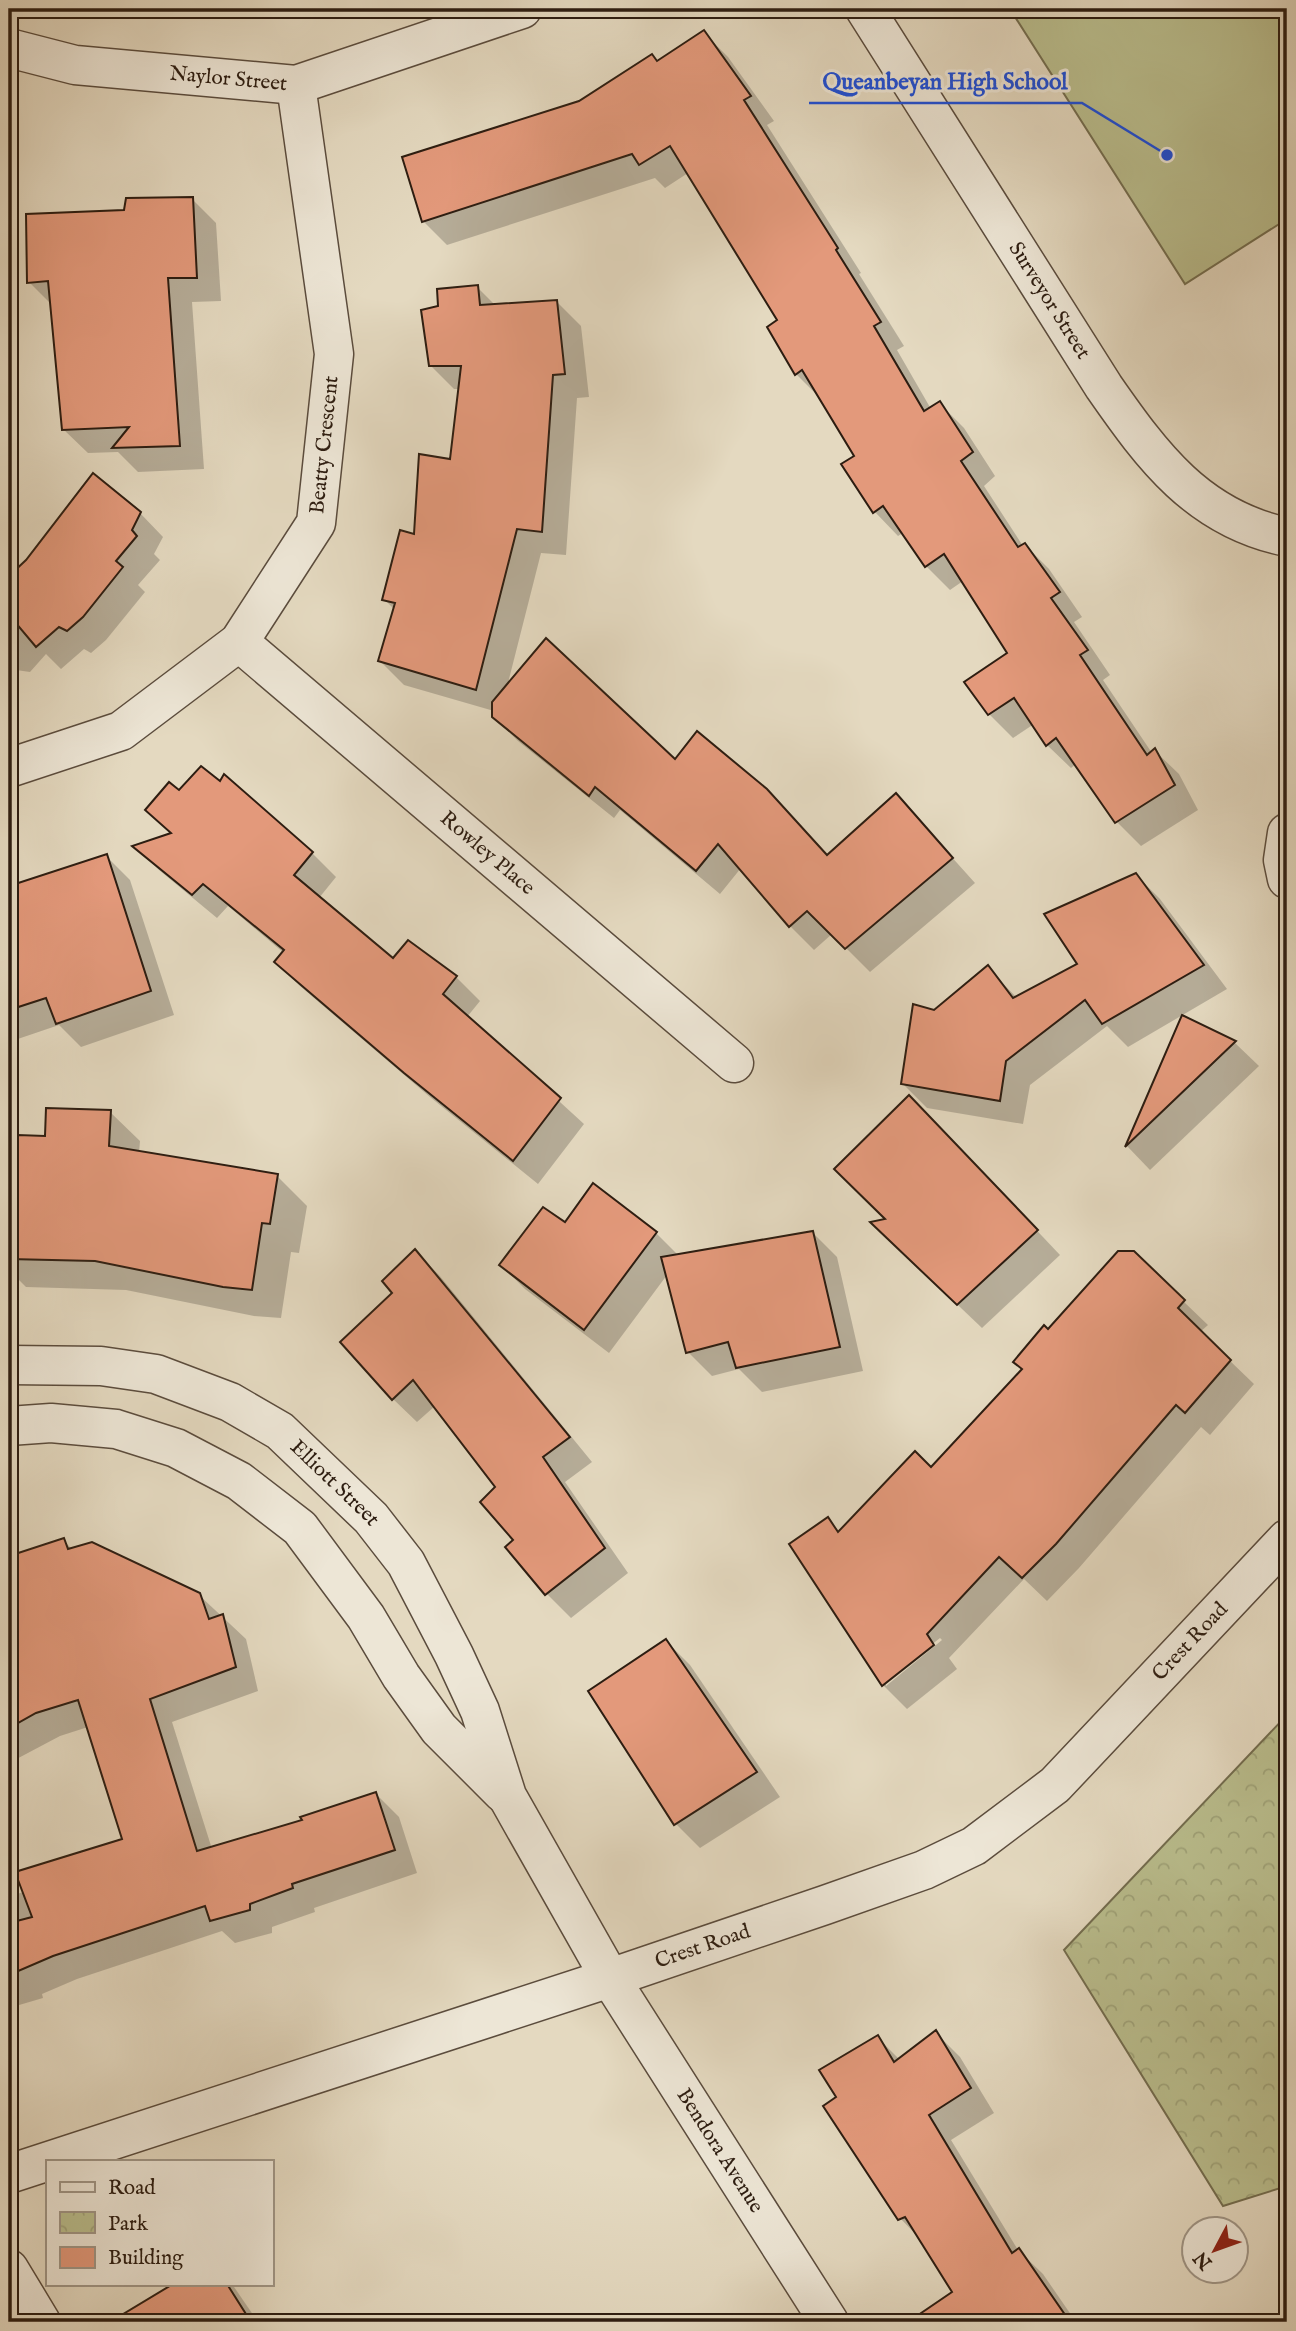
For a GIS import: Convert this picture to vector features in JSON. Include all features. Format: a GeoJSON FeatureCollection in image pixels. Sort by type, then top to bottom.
{"type":"FeatureCollection","features":[{"type":"Feature","properties":{"kind":"street","name":"Naylor Street"},"geometry":{"type":"LineString","coordinates":[[9,48],[75,65],[296,85],[522,9]]}},
{"type":"Feature","properties":{"kind":"street","name":"Surveyor Street"},"geometry":{"type":"LineString","coordinates":[[865,9],[1096,375],[1143,443],[1172,475],[1227,515],[1272,534],[1287,537]]}},
{"type":"Feature","properties":{"kind":"street","name":"Beatty Crescent"},"geometry":{"type":"LineString","coordinates":[[9,768],[121,732],[239,642],[317,523],[334,354],[296,85]]}},
{"type":"Feature","properties":{"kind":"street","name":"Rowley Place"},"geometry":{"type":"LineString","coordinates":[[239,642],[734,1063]]}},
{"type":"Feature","properties":{"kind":"street"},"geometry":{"type":"LineString","coordinates":[[1287,833],[1283,860],[1287,879]]}},
{"type":"Feature","properties":{"kind":"street","name":"Elliott Street"},"geometry":{"type":"LineString","coordinates":[[9,1365],[101,1366],[156,1374],[230,1402],[280,1431],[372,1518],[405,1563],[480,1711],[507,1797],[610,1978]]}},
{"type":"Feature","properties":{"kind":"street","name":"Elliott Street"},"geometry":{"type":"LineString","coordinates":[[9,1426],[51,1423],[117,1429],[176,1448],[239,1480],[300,1528],[366,1617],[401,1676],[439,1729],[507,1797]]}},
{"type":"Feature","properties":{"kind":"street","name":"Crest Road"},"geometry":{"type":"LineString","coordinates":[[52,2160],[610,1978],[912,1874],[974,1846],[1055,1785],[1287,1539]]}},
{"type":"Feature","properties":{"kind":"street","name":"Bendora Avenue"},"geometry":{"type":"LineString","coordinates":[[610,1978],[829,2322]]}},
{"type":"Feature","properties":{"kind":"street","name":"Crest Road"},"geometry":{"type":"LineString","coordinates":[[9,2174],[46,2162]]}},
{"type":"Feature","properties":{"kind":"street"},"geometry":{"type":"LineString","coordinates":[[9,2269],[41,2322]]}},
{"type":"Feature","properties":{"kind":"green space"},"geometry":{"type":"Polygon","coordinates":[[[1010,9],[1287,9],[1287,219],[1185,284],[1010,9]]]}},
{"type":"Feature","properties":{"kind":"green space"},"geometry":{"type":"Polygon","coordinates":[[[1287,1715],[1287,2186],[1223,2206],[1064,1950],[1287,1715]]]}},
{"type":"Feature","properties":{"kind":"building"},"geometry":{"type":"Polygon","coordinates":[[[704,30],[751,96],[744,100],[838,248],[836,250],[881,322],[874,326],[924,411],[940,401],[973,452],[961,461],[1018,547],[1025,543],[1060,592],[1051,598],[1088,650],[1080,655],[1147,755],[1155,748],[1175,785],[1115,823],[1056,738],[1046,746],[1014,698],[988,715],[964,682],[1007,653],[944,554],[925,567],[883,506],[873,513],[841,464],[854,456],[802,370],[795,375],[767,327],[777,320],[670,146],[639,165],[632,154],[422,222],[402,157],[579,101],[652,54],[657,61],[704,30]]]}},
{"type":"Feature","properties":{"kind":"building"},"geometry":{"type":"Polygon","coordinates":[[[193,197],[197,278],[168,278],[180,446],[112,448],[129,427],[62,430],[48,281],[27,283],[26,214],[124,210],[126,198],[193,197]]]}},
{"type":"Feature","properties":{"kind":"building"},"geometry":{"type":"Polygon","coordinates":[[[478,285],[480,305],[557,300],[565,374],[553,375],[542,532],[517,529],[476,690],[378,661],[395,603],[382,600],[400,530],[414,534],[419,454],[450,459],[461,366],[429,366],[421,310],[438,306],[437,289],[478,285]]]}},
{"type":"Feature","properties":{"kind":"building"},"geometry":{"type":"Polygon","coordinates":[[[93,473],[141,512],[132,530],[137,536],[116,561],[123,567],[83,617],[67,631],[59,627],[36,647],[9,615],[9,576],[26,560],[93,473]]]}},
{"type":"Feature","properties":{"kind":"building"},"geometry":{"type":"Polygon","coordinates":[[[546,638],[675,759],[697,731],[767,789],[827,855],[896,793],[953,858],[845,949],[807,911],[789,927],[718,844],[696,871],[595,787],[589,796],[492,717],[492,702],[546,638]]]}},
{"type":"Feature","properties":{"kind":"building"},"geometry":{"type":"Polygon","coordinates":[[[201,766],[220,781],[224,774],[313,852],[294,875],[393,958],[408,940],[457,976],[443,994],[561,1098],[513,1161],[404,1073],[274,962],[284,950],[203,884],[192,895],[132,846],[171,833],[145,810],[169,782],[179,790],[201,766]]]}},
{"type":"Feature","properties":{"kind":"building"},"geometry":{"type":"Polygon","coordinates":[[[107,854],[151,991],[56,1024],[46,998],[9,1010],[9,886],[107,854]]]}},
{"type":"Feature","properties":{"kind":"building"},"geometry":{"type":"Polygon","coordinates":[[[1136,873],[1204,965],[1102,1024],[1085,1000],[1006,1061],[1000,1101],[901,1084],[913,1004],[934,1010],[988,965],[1013,998],[1077,964],[1044,914],[1136,873]]]}},
{"type":"Feature","properties":{"kind":"building"},"geometry":{"type":"Polygon","coordinates":[[[1182,1015],[1236,1041],[1125,1147],[1182,1015]]]}},
{"type":"Feature","properties":{"kind":"building"},"geometry":{"type":"Polygon","coordinates":[[[909,1095],[1038,1230],[957,1305],[870,1222],[885,1219],[834,1169],[909,1095]]]}},
{"type":"Feature","properties":{"kind":"building"},"geometry":{"type":"Polygon","coordinates":[[[46,1108],[111,1110],[109,1146],[278,1174],[270,1224],[262,1223],[252,1290],[223,1287],[95,1261],[9,1259],[9,1166],[16,1167],[18,1135],[45,1136],[46,1108]]]}},
{"type":"Feature","properties":{"kind":"building"},"geometry":{"type":"Polygon","coordinates":[[[593,1183],[657,1232],[584,1330],[499,1265],[543,1207],[565,1222],[593,1183]]]}},
{"type":"Feature","properties":{"kind":"building"},"geometry":{"type":"Polygon","coordinates":[[[813,1231],[840,1347],[736,1368],[728,1342],[686,1353],[661,1257],[813,1231]]]}},
{"type":"Feature","properties":{"kind":"building"},"geometry":{"type":"Polygon","coordinates":[[[415,1249],[570,1437],[543,1457],[605,1548],[545,1595],[505,1547],[513,1540],[480,1502],[495,1487],[413,1380],[392,1400],[340,1342],[392,1293],[382,1281],[415,1249]]]}},
{"type":"Feature","properties":{"kind":"building"},"geometry":{"type":"Polygon","coordinates":[[[1118,1251],[1134,1251],[1185,1300],[1178,1308],[1231,1360],[1185,1413],[1176,1405],[1056,1544],[1022,1578],[999,1557],[927,1634],[934,1645],[882,1686],[789,1544],[828,1517],[838,1532],[915,1451],[931,1467],[1022,1369],[1013,1362],[1044,1325],[1048,1329],[1118,1251]]]}},
{"type":"Feature","properties":{"kind":"building"},"geometry":{"type":"Polygon","coordinates":[[[64,1538],[68,1549],[92,1542],[200,1593],[209,1619],[223,1614],[236,1667],[150,1699],[197,1851],[302,1820],[300,1817],[376,1792],[395,1850],[292,1884],[293,1888],[250,1904],[250,1910],[210,1921],[205,1906],[53,1956],[9,1975],[9,1923],[32,1917],[15,1872],[122,1839],[78,1700],[36,1713],[9,1728],[9,1556],[64,1538]]]}},
{"type":"Feature","properties":{"kind":"building"},"geometry":{"type":"Polygon","coordinates":[[[666,1639],[757,1772],[674,1825],[588,1691],[666,1639]]]}},
{"type":"Feature","properties":{"kind":"building"},"geometry":{"type":"Polygon","coordinates":[[[936,2030],[971,2088],[929,2115],[1012,2253],[1019,2248],[1070,2322],[908,2322],[952,2292],[905,2217],[898,2220],[823,2106],[836,2097],[819,2070],[878,2035],[894,2062],[936,2030]]]}},
{"type":"Feature","properties":{"kind":"building"},"geometry":{"type":"Polygon","coordinates":[[[170,2286],[228,2286],[251,2322],[110,2322],[170,2286]]]}},
{"type":"Feature","properties":{"kind":"place","name":"Queanbeyan High School"},"geometry":{"type":"Point","coordinates":[1167,155]}}]}
